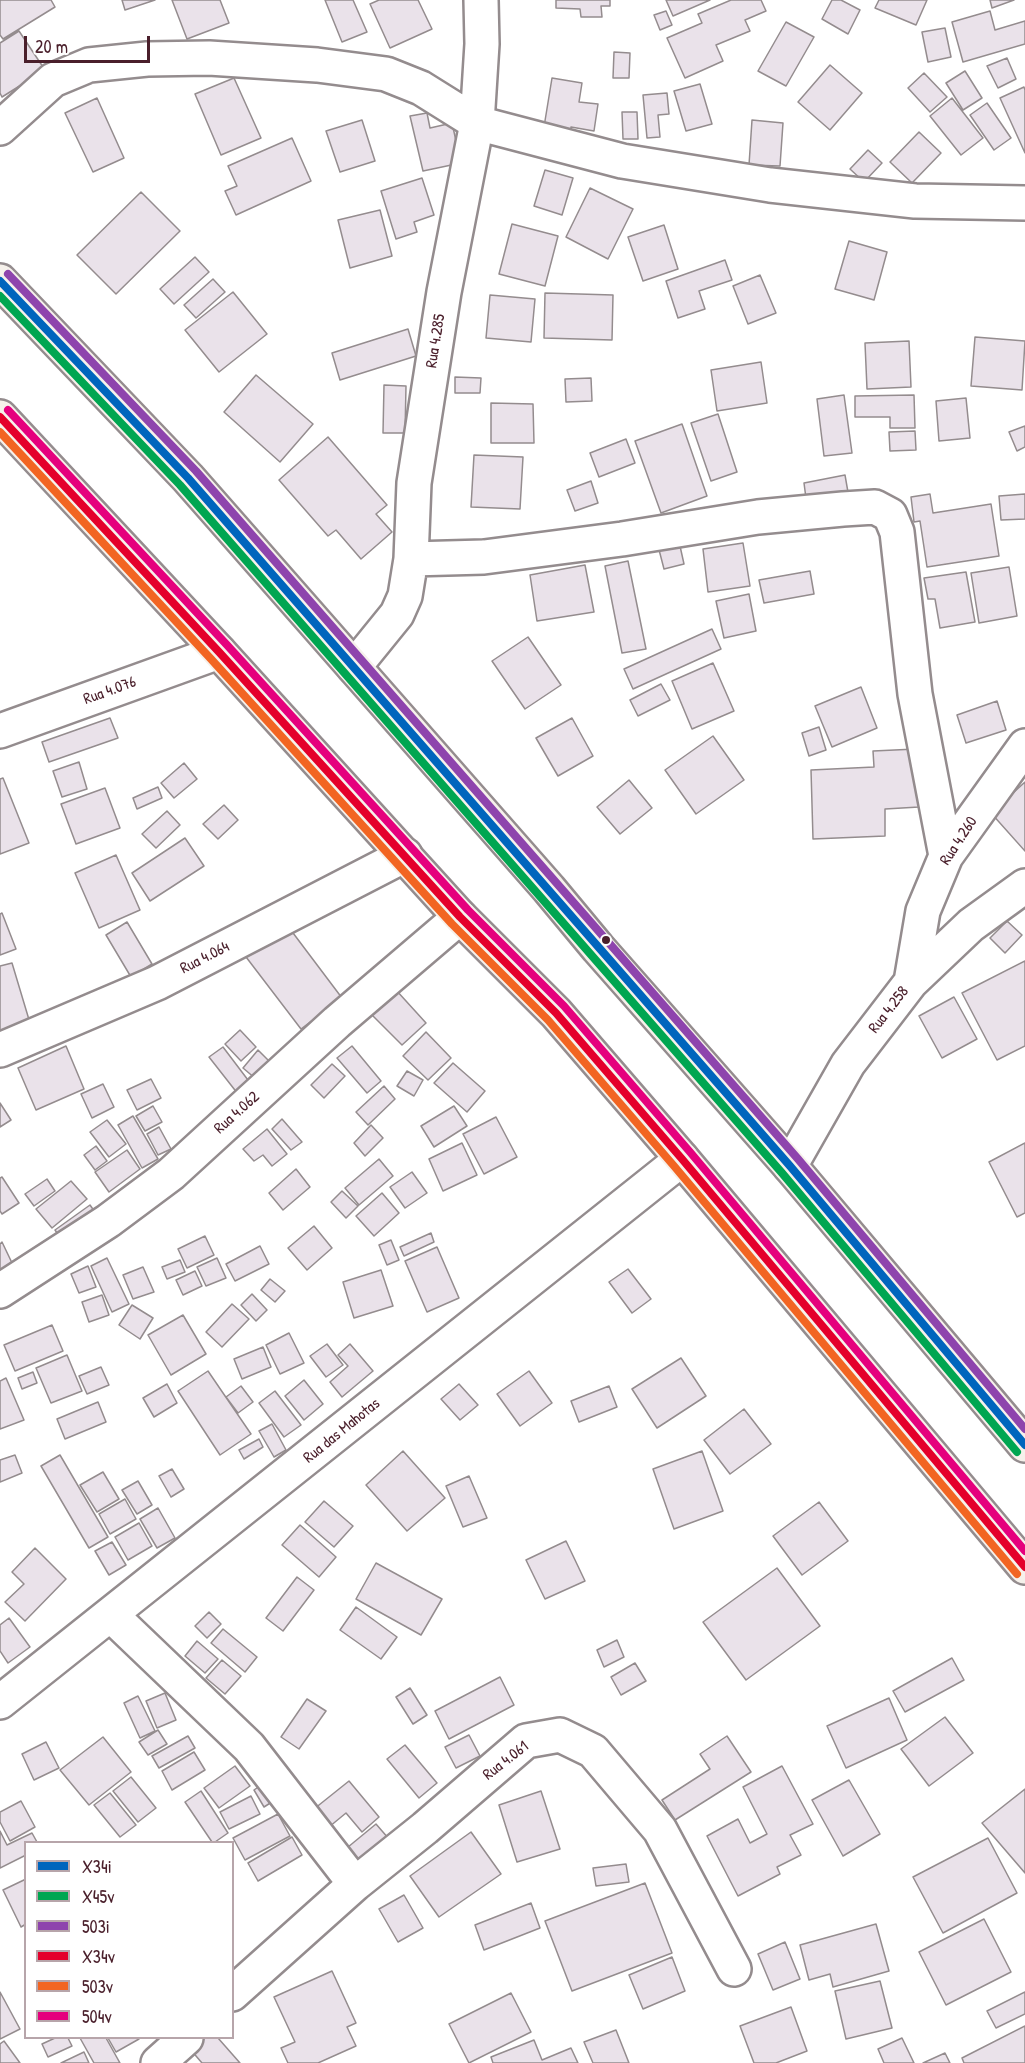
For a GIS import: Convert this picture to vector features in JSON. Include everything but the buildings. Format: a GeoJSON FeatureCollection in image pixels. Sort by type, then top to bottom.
{"type":"FeatureCollection","features":[{"type":"Feature","properties":{"kind":"main road"},"geometry":{"type":"LineString","coordinates":[[0,281],[188,478],[790,1166],[1025,1445]]}},
{"type":"Feature","properties":{"kind":"main road"},"geometry":{"type":"LineString","coordinates":[[0,417],[460,916],[556,1013],[682,1159],[1025,1567]]}},
{"type":"Feature","properties":{"kind":"street","name":"Rua 4.285"},"geometry":{"type":"LineString","coordinates":[[354,667],[397,615],[405,596],[411,559],[414,483],[444,292],[477,123],[482,44],[481,0]]}},
{"type":"Feature","properties":{"kind":"street"},"geometry":{"type":"LineString","coordinates":[[0,128],[53,80],[88,65],[168,58],[210,58],[305,64],[386,74],[421,88],[477,123],[622,161],[770,185],[915,201],[1025,203]]}},
{"type":"Feature","properties":{"kind":"street"},"geometry":{"type":"LineString","coordinates":[[411,559],[484,557],[622,539],[758,517],[843,509],[875,507],[890,515],[897,532],[915,694],[946,856]]}},
{"type":"Feature","properties":{"kind":"street","name":"Rua 4.076"},"geometry":{"type":"LineString","coordinates":[[0,730],[219,652]]}},
{"type":"Feature","properties":{"kind":"street","name":"Rua 4.260"},"geometry":{"type":"LineString","coordinates":[[911,982],[923,911],[946,856],[1025,746]]}},
{"type":"Feature","properties":{"kind":"street","name":"Rua 4.064"},"geometry":{"type":"LineString","coordinates":[[0,1050],[157,983],[405,855]]}},
{"type":"Feature","properties":{"kind":"street","name":"Rua 4.258"},"geometry":{"type":"LineString","coordinates":[[790,1166],[848,1064],[911,982],[971,926],[1025,886]]}},
{"type":"Feature","properties":{"kind":"street","name":"Rua 4.062"},"geometry":{"type":"LineString","coordinates":[[0,1291],[108,1221],[171,1174],[337,1022],[460,916]]}},
{"type":"Feature","properties":{"kind":"street","name":"Rua das Mahotas"},"geometry":{"type":"LineString","coordinates":[[0,1702],[682,1159]]}},
{"type":"Feature","properties":{"kind":"street"},"geometry":{"type":"LineString","coordinates":[[111,1615],[249,1747],[354,1884]]}},
{"type":"Feature","properties":{"kind":"street","name":"Rua 4.061"},"geometry":{"type":"LineString","coordinates":[[234,1992],[354,1884],[425,1828],[526,1741],[560,1735],[593,1751],[660,1830],[734,1969]]}},
{"type":"Feature","properties":{"kind":"street"},"geometry":{"type":"LineString","coordinates":[[158,2063],[184,2039]]}},
{"type":"Feature","properties":{"kind":"transit line","name":"503i"},"geometry":{"type":"LineString","coordinates":[[8,274],[196,471],[798,1159],[1025,1429]]}},
{"type":"Feature","properties":{"kind":"transit line","name":"X34i"},"geometry":{"type":"LineString","coordinates":[[0,281],[188,478],[790,1166],[1025,1445]]}},
{"type":"Feature","properties":{"kind":"transit line","name":"X45v"},"geometry":{"type":"LineString","coordinates":[[0,296],[180,485],[782,1173],[1017,1452]]}},
{"type":"Feature","properties":{"kind":"transit line","name":"504v"},"geometry":{"type":"LineString","coordinates":[[8,410],[227,645],[468,910],[564,1006],[690,1152],[1025,1551]]}},
{"type":"Feature","properties":{"kind":"transit line","name":"X34v"},"geometry":{"type":"LineString","coordinates":[[0,417],[219,652],[460,917],[556,1013],[682,1159],[1025,1567]]}},
{"type":"Feature","properties":{"kind":"transit line","name":"503v"},"geometry":{"type":"LineString","coordinates":[[0,432],[211,659],[452,924],[548,1020],[674,1166],[1017,1574]]}}]}
